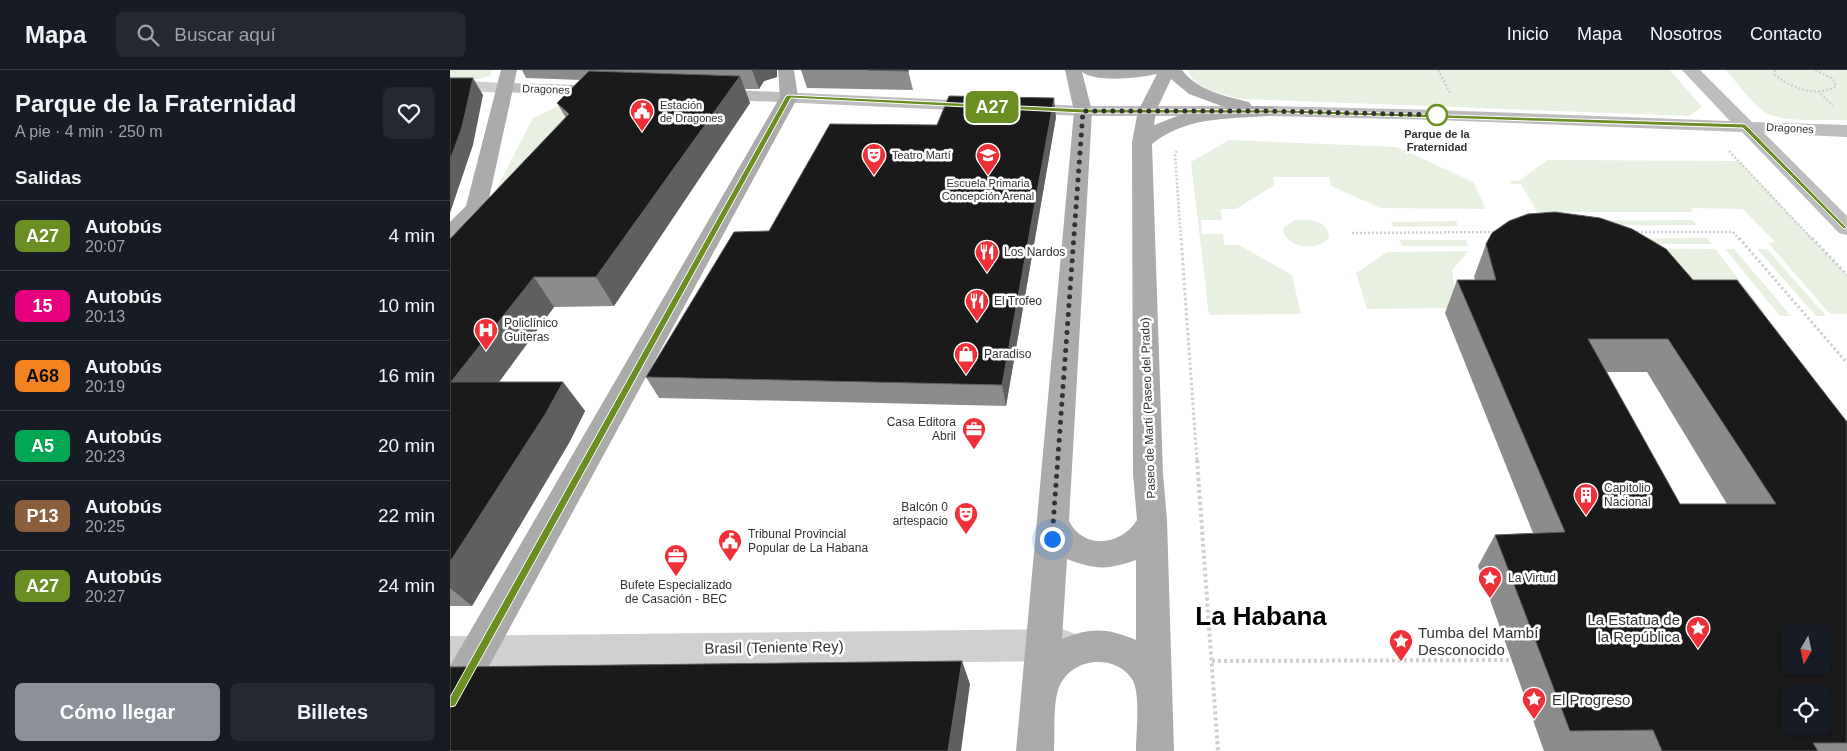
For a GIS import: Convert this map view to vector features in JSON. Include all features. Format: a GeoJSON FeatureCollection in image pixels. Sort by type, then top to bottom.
{"type":"FeatureCollection","features":[{"type":"Feature","properties":{"kind":"main road"},"geometry":{"type":"LineString","coordinates":[[450,701],[464,652],[789,96],[786,70]]}},
{"type":"Feature","properties":{"kind":"main road"},"geometry":{"type":"LineString","coordinates":[[1035,751],[1042,645],[1054,521],[1083,111],[1073,70]]}},
{"type":"Feature","properties":{"kind":"main road"},"geometry":{"type":"LineString","coordinates":[[1090,70],[1120,74],[1151,70]]}},
{"type":"Feature","properties":{"kind":"main road","name":"Paseo de Martí (Paseo del Prado)"},"geometry":{"type":"LineString","coordinates":[[1155,751],[1152,520],[1148,474],[1142,142],[1147,111],[1167,70]]}},
{"type":"Feature","properties":{"kind":"main road"},"geometry":{"type":"LineString","coordinates":[[1173,70],[1186,85],[1218,100],[1267,111]]}},
{"type":"Feature","properties":{"kind":"main road"},"geometry":{"type":"LineString","coordinates":[[1690,70],[1847,228]]}},
{"type":"Feature","properties":{"kind":"main road"},"geometry":{"type":"LineString","coordinates":[[450,235],[476,208],[507,79]]}},
{"type":"Feature","properties":{"kind":"main road","name":"Dragones"},"geometry":{"type":"LineString","coordinates":[[507,79],[622,91]]}},
{"type":"Feature","properties":{"kind":"main road","name":"Dragones"},"geometry":{"type":"LineString","coordinates":[[691,94],[789,96],[1083,111],[1267,111],[1847,131]]}},
{"type":"Feature","properties":{"kind":"main road"},"geometry":{"type":"LineString","coordinates":[[1142,142],[1157,128],[1175,120],[1198,116],[1267,111]]}},
{"type":"Feature","properties":{"kind":"main road"},"geometry":{"type":"LineString","coordinates":[[1054,521],[1057,533],[1066,544],[1078,551],[1094,556],[1110,555],[1125,551],[1138,543],[1147,532],[1152,520]]}},
{"type":"Feature","properties":{"kind":"main road"},"geometry":{"type":"LineString","coordinates":[[1040,689],[1048,672],[1061,658],[1078,648],[1097,646],[1116,648],[1133,656],[1146,670],[1153,687]]}},
{"type":"Feature","properties":{"kind":"street"},"geometry":{"type":"LineString","coordinates":[[450,86],[507,79]]}},
{"type":"Feature","properties":{"kind":"street","name":"Brasil (Teniente Rey)"},"geometry":{"type":"LineString","coordinates":[[464,652],[1042,645],[1097,646]]}},
{"type":"Feature","properties":{"kind":"path"},"geometry":{"type":"LineString","coordinates":[[1438,70],[1450,95]]}},
{"type":"Feature","properties":{"kind":"path"},"geometry":{"type":"LineString","coordinates":[[1776,70],[1775,76],[1787,84],[1817,91],[1833,89],[1836,82],[1827,75],[1815,70]]}},
{"type":"Feature","properties":{"kind":"path"},"geometry":{"type":"LineString","coordinates":[[1817,91],[1836,108]]}},
{"type":"Feature","properties":{"kind":"path"},"geometry":{"type":"LineString","coordinates":[[1180,146],[1175,154],[1218,751]]}},
{"type":"Feature","properties":{"kind":"path"},"geometry":{"type":"LineString","coordinates":[[1726,147],[1847,275]]}},
{"type":"Feature","properties":{"kind":"path"},"geometry":{"type":"LineString","coordinates":[[1352,232],[1505,232]]}},
{"type":"Feature","properties":{"kind":"path"},"geometry":{"type":"LineString","coordinates":[[1624,232],[1734,232],[1847,363]]}},
{"type":"Feature","properties":{"kind":"path"},"geometry":{"type":"LineString","coordinates":[[1212,661],[1511,660]]}},
{"type":"Feature","properties":{"kind":"green space"},"geometry":{"type":"Polygon","coordinates":[[[450,70],[492,70],[490,76],[477,79],[450,79],[450,70]]]}},
{"type":"Feature","properties":{"kind":"green space","name":"Parque de la Fraternidad"},"geometry":{"type":"Polygon","coordinates":[[[1188,70],[1670,70],[1702,107],[1689,116],[1243,99],[1203,87],[1191,77],[1188,70]]]}},
{"type":"Feature","properties":{"kind":"green space"},"geometry":{"type":"Polygon","coordinates":[[[1726,70],[1847,70],[1847,120],[1803,120],[1780,118],[1771,115],[1753,102],[1726,70]]]}},
{"type":"Feature","properties":{"kind":"green space"},"geometry":{"type":"Polygon","coordinates":[[[748,104],[489,203],[533,118],[559,106],[748,104]]]}},
{"type":"Feature","properties":{"kind":"green space"},"geometry":{"type":"Polygon","coordinates":[[[1229,140],[1397,147],[1473,182],[1486,209],[1380,208],[1331,186],[1329,177],[1273,177],[1274,185],[1236,209],[1221,209],[1222,220],[1201,220],[1202,234],[1223,234],[1224,245],[1239,245],[1292,275],[1301,314],[1209,315],[1191,162],[1229,140]]]}},
{"type":"Feature","properties":{"kind":"green space"},"geometry":{"type":"Polygon","coordinates":[[[1547,160],[1739,161],[1847,275],[1847,314],[1830,314],[1768,243],[1775,242],[1743,209],[1691,208],[1693,212],[1537,212],[1521,184],[1512,184],[1510,181],[1519,181],[1547,160]]]}},
{"type":"Feature","properties":{"kind":"green space"},"geometry":{"type":"Polygon","coordinates":[[[1295,220],[1311,220],[1321,224],[1328,231],[1329,237],[1318,245],[1297,245],[1290,241],[1283,230],[1285,226],[1295,220]]]}},
{"type":"Feature","properties":{"kind":"green space"},"geometry":{"type":"Polygon","coordinates":[[[1693,220],[1697,225],[1571,226],[1568,221],[1693,220]]]}},
{"type":"Feature","properties":{"kind":"green space"},"geometry":{"type":"Polygon","coordinates":[[[1456,221],[1458,226],[1393,227],[1391,222],[1456,221]]]}},
{"type":"Feature","properties":{"kind":"green space"},"geometry":{"type":"Polygon","coordinates":[[[1707,238],[1712,244],[1582,244],[1579,239],[1707,238]]]}},
{"type":"Feature","properties":{"kind":"green space"},"geometry":{"type":"Polygon","coordinates":[[[1399,240],[1466,240],[1468,246],[1402,246],[1399,240]]]}},
{"type":"Feature","properties":{"kind":"green space"},"geometry":{"type":"Polygon","coordinates":[[[1589,248],[1715,249],[1766,314],[1732,314],[1589,248]]]}},
{"type":"Feature","properties":{"kind":"green space"},"geometry":{"type":"Polygon","coordinates":[[[1725,249],[1734,249],[1791,316],[1780,316],[1725,249]]]}},
{"type":"Feature","properties":{"kind":"green space"},"geometry":{"type":"Polygon","coordinates":[[[1757,249],[1767,249],[1826,316],[1816,316],[1757,249]]]}},
{"type":"Feature","properties":{"kind":"green space"},"geometry":{"type":"Polygon","coordinates":[[[1469,251],[1452,270],[1457,308],[1367,309],[1356,273],[1387,252],[1469,251]]]}},
{"type":"Feature","properties":{"kind":"building"},"geometry":{"type":"Polygon","coordinates":[[[868,70],[908,70],[909,71],[868,70]]]}},
{"type":"Feature","properties":{"kind":"building"},"geometry":{"type":"Polygon","coordinates":[[[589,71],[740,76],[596,277],[534,277],[451,382],[563,382],[546,413],[450,562],[450,239],[569,114],[557,103],[589,71]]]}},
{"type":"Feature","properties":{"kind":"building"},"geometry":{"type":"Polygon","coordinates":[[[450,78],[473,78],[462,127],[450,160],[450,78]]]}},
{"type":"Feature","properties":{"kind":"building"},"geometry":{"type":"Polygon","coordinates":[[[949,96],[1054,98],[1002,385],[646,377],[734,232],[769,231],[830,124],[937,125],[949,96]]]}},
{"type":"Feature","properties":{"kind":"building","name":"Capitolio Nacional"},"geometry":{"type":"Polygon","coordinates":[[[1555,212],[1600,218],[1632,229],[1666,249],[1693,280],[1737,280],[1847,422],[1847,743],[1813,743],[1818,751],[1662,751],[1653,730],[1570,731],[1495,535],[1565,532],[1457,280],[1496,280],[1486,244],[1492,233],[1509,221],[1528,214],[1555,212]],[[1588,339],[1680,504],[1776,504],[1668,339],[1588,339]]]}},
{"type":"Feature","properties":{"kind":"building"},"geometry":{"type":"Polygon","coordinates":[[[962,661],[948,751],[450,751],[450,667],[962,661]]]}},
{"type":"Feature","properties":{"kind":"bus line","name":"A27"},"geometry":{"type":"LineString","coordinates":[[450,701],[789,96],[1083,111],[1437,115],[1745,126],[1847,228]]}},
{"type":"Feature","properties":{"kind":"place","name":"Parque de la Fraternidad"},"geometry":{"type":"Point","coordinates":[1437,115]}},
{"type":"Feature","properties":{"kind":"place","name":"Estación de Dragones"},"geometry":{"type":"Point","coordinates":[642,132]}},
{"type":"Feature","properties":{"kind":"place","name":"Teatro Martí"},"geometry":{"type":"Point","coordinates":[874,176]}},
{"type":"Feature","properties":{"kind":"place","name":"Escuela Primaria Concepción Arenal"},"geometry":{"type":"Point","coordinates":[988,176]}},
{"type":"Feature","properties":{"kind":"place","name":"Los Nardos"},"geometry":{"type":"Point","coordinates":[987,273]}},
{"type":"Feature","properties":{"kind":"place","name":"El Trofeo"},"geometry":{"type":"Point","coordinates":[977,322]}},
{"type":"Feature","properties":{"kind":"place","name":"Policlínico Guiteras"},"geometry":{"type":"Point","coordinates":[486,351]}},
{"type":"Feature","properties":{"kind":"place","name":"Paradiso"},"geometry":{"type":"Point","coordinates":[966,375]}},
{"type":"Feature","properties":{"kind":"place","name":"Casa Editora Abril"},"geometry":{"type":"Point","coordinates":[974,450]}},
{"type":"Feature","properties":{"kind":"place","name":"Capitolio Nacional"},"geometry":{"type":"Point","coordinates":[1586,516]}},
{"type":"Feature","properties":{"kind":"place","name":"Balcón 0 artespacio"},"geometry":{"type":"Point","coordinates":[966,535]}},
{"type":"Feature","properties":{"kind":"place","name":"Tribunal Provincial Popular de La Habana"},"geometry":{"type":"Point","coordinates":[730,562]}},
{"type":"Feature","properties":{"kind":"place","name":"Bufete Especializado de Casación - BEC"},"geometry":{"type":"Point","coordinates":[676,577]}},
{"type":"Feature","properties":{"kind":"place","name":"La Virtud"},"geometry":{"type":"Point","coordinates":[1490,599]}},
{"type":"Feature","properties":{"kind":"place","name":"La Estatua de la República"},"geometry":{"type":"Point","coordinates":[1698,649]}},
{"type":"Feature","properties":{"kind":"place","name":"Tumba del Mambí Desconocido"},"geometry":{"type":"Point","coordinates":[1401,662]}},
{"type":"Feature","properties":{"kind":"place","name":"El Progreso"},"geometry":{"type":"Point","coordinates":[1534,720]}},
{"type":"Feature","properties":{"kind":"district","name":"La Habana"},"geometry":{"type":"Point","coordinates":[1261,616]}},
{"type":"Feature","properties":{"kind":"route"},"geometry":{"type":"LineString","coordinates":[[1052,539],[1083,111],[1267,111],[1437,115]]}}]}
